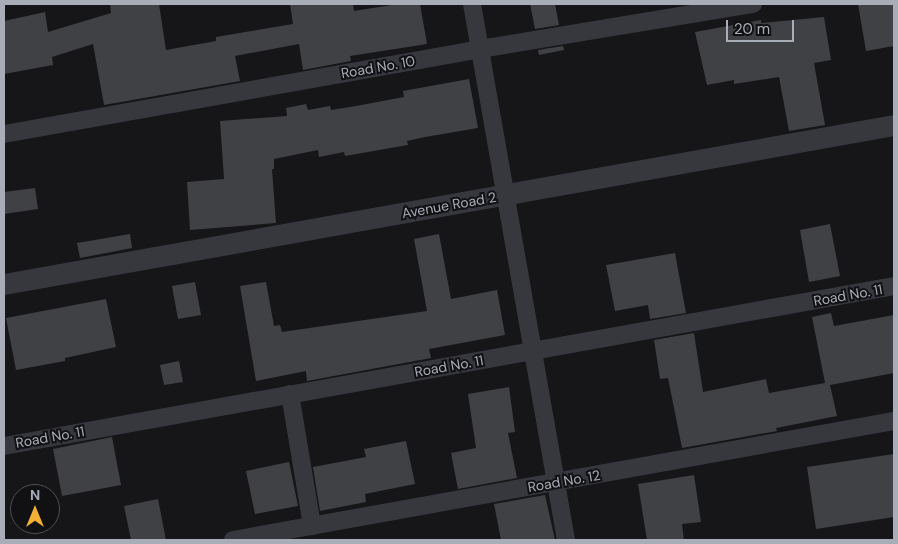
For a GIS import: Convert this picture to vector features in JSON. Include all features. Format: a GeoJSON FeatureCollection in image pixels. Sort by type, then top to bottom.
{"type":"FeatureCollection","features":[{"type":"Feature","properties":{"kind":"street"},"geometry":{"type":"LineString","coordinates":[[472,4],[566,540]]}},
{"type":"Feature","properties":{"kind":"street","name":"Road No. 10"},"geometry":{"type":"LineString","coordinates":[[4,134],[480,49],[753,4]]}},
{"type":"Feature","properties":{"kind":"street","name":"Avenue Road 2"},"geometry":{"type":"LineString","coordinates":[[4,284],[894,125]]}},
{"type":"Feature","properties":{"kind":"street","name":"Road No. 11"},"geometry":{"type":"LineString","coordinates":[[4,446],[894,286]]}},
{"type":"Feature","properties":{"kind":"street"},"geometry":{"type":"LineString","coordinates":[[290,394],[312,526]]}},
{"type":"Feature","properties":{"kind":"street","name":"Road No. 12"},"geometry":{"type":"LineString","coordinates":[[233,540],[894,421]]}},
{"type":"Feature","properties":{"kind":"building"},"geometry":{"type":"Polygon","coordinates":[[[110,4],[159,4],[166,50],[216,41],[216,37],[293,24],[290,4],[353,4],[354,11],[398,4],[420,4],[427,44],[350,56],[351,61],[303,70],[299,44],[235,56],[240,81],[104,105],[93,44],[52,57],[53,65],[4,74],[4,21],[45,12],[48,32],[111,13],[110,4]]]}},
{"type":"Feature","properties":{"kind":"building"},"geometry":{"type":"Polygon","coordinates":[[[530,4],[555,4],[559,25],[535,29],[530,4]]]}},
{"type":"Feature","properties":{"kind":"building"},"geometry":{"type":"Polygon","coordinates":[[[858,4],[894,4],[894,46],[866,51],[858,4]]]}},
{"type":"Feature","properties":{"kind":"building"},"geometry":{"type":"Polygon","coordinates":[[[824,17],[831,60],[814,63],[825,125],[789,131],[779,77],[734,84],[734,80],[707,85],[695,32],[761,20],[761,23],[824,17]]]}},
{"type":"Feature","properties":{"kind":"building"},"geometry":{"type":"Polygon","coordinates":[[[563,46],[564,50],[539,55],[538,50],[563,46]]]}},
{"type":"Feature","properties":{"kind":"building"},"geometry":{"type":"Polygon","coordinates":[[[469,79],[478,128],[407,141],[408,145],[345,156],[344,152],[319,157],[318,150],[274,159],[274,169],[272,169],[276,223],[190,230],[187,182],[224,179],[220,121],[287,116],[286,108],[306,104],[308,110],[330,106],[331,110],[356,106],[404,97],[403,91],[469,79]]]}},
{"type":"Feature","properties":{"kind":"building"},"geometry":{"type":"Polygon","coordinates":[[[35,188],[38,209],[4,214],[4,192],[35,188]]]}},
{"type":"Feature","properties":{"kind":"building"},"geometry":{"type":"Polygon","coordinates":[[[830,224],[840,276],[809,282],[800,230],[830,224]]]}},
{"type":"Feature","properties":{"kind":"building"},"geometry":{"type":"Polygon","coordinates":[[[130,234],[132,248],[80,258],[77,243],[130,234]]]}},
{"type":"Feature","properties":{"kind":"building"},"geometry":{"type":"Polygon","coordinates":[[[439,234],[451,299],[497,290],[505,335],[429,349],[431,358],[307,381],[306,371],[256,381],[240,286],[266,282],[274,326],[280,325],[282,332],[427,311],[414,239],[439,234]]]}},
{"type":"Feature","properties":{"kind":"building"},"geometry":{"type":"Polygon","coordinates":[[[675,253],[686,313],[650,319],[648,305],[615,311],[606,265],[675,253]]]}},
{"type":"Feature","properties":{"kind":"building"},"geometry":{"type":"Polygon","coordinates":[[[195,282],[201,315],[178,319],[172,286],[195,282]]]}},
{"type":"Feature","properties":{"kind":"building"},"geometry":{"type":"Polygon","coordinates":[[[106,299],[116,347],[65,358],[65,361],[16,370],[6,318],[106,299]]]}},
{"type":"Feature","properties":{"kind":"building"},"geometry":{"type":"Polygon","coordinates":[[[831,313],[834,326],[894,315],[894,373],[830,385],[837,416],[776,428],[777,431],[682,448],[668,378],[660,379],[654,340],[694,333],[703,392],[766,379],[769,393],[825,383],[812,317],[831,313]]]}},
{"type":"Feature","properties":{"kind":"building"},"geometry":{"type":"Polygon","coordinates":[[[179,361],[183,382],[164,385],[160,365],[179,361]]]}},
{"type":"Feature","properties":{"kind":"building"},"geometry":{"type":"Polygon","coordinates":[[[509,387],[515,432],[508,433],[517,478],[458,489],[451,453],[476,448],[468,394],[509,387]]]}},
{"type":"Feature","properties":{"kind":"building"},"geometry":{"type":"Polygon","coordinates":[[[112,437],[121,485],[62,496],[53,449],[112,437]]]}},
{"type":"Feature","properties":{"kind":"building"},"geometry":{"type":"Polygon","coordinates":[[[406,441],[415,484],[365,494],[366,502],[320,511],[313,467],[366,457],[364,449],[406,441]]]}},
{"type":"Feature","properties":{"kind":"building"},"geometry":{"type":"Polygon","coordinates":[[[894,454],[894,517],[816,529],[807,467],[894,454]]]}},
{"type":"Feature","properties":{"kind":"building"},"geometry":{"type":"Polygon","coordinates":[[[289,462],[298,506],[255,514],[246,471],[289,462]]]}},
{"type":"Feature","properties":{"kind":"building"},"geometry":{"type":"Polygon","coordinates":[[[694,475],[701,522],[682,524],[684,540],[647,540],[638,484],[694,475]]]}},
{"type":"Feature","properties":{"kind":"building"},"geometry":{"type":"Polygon","coordinates":[[[545,495],[555,540],[501,540],[494,504],[545,495]]]}},
{"type":"Feature","properties":{"kind":"building"},"geometry":{"type":"Polygon","coordinates":[[[158,499],[166,540],[131,540],[124,506],[158,499]]]}}]}
